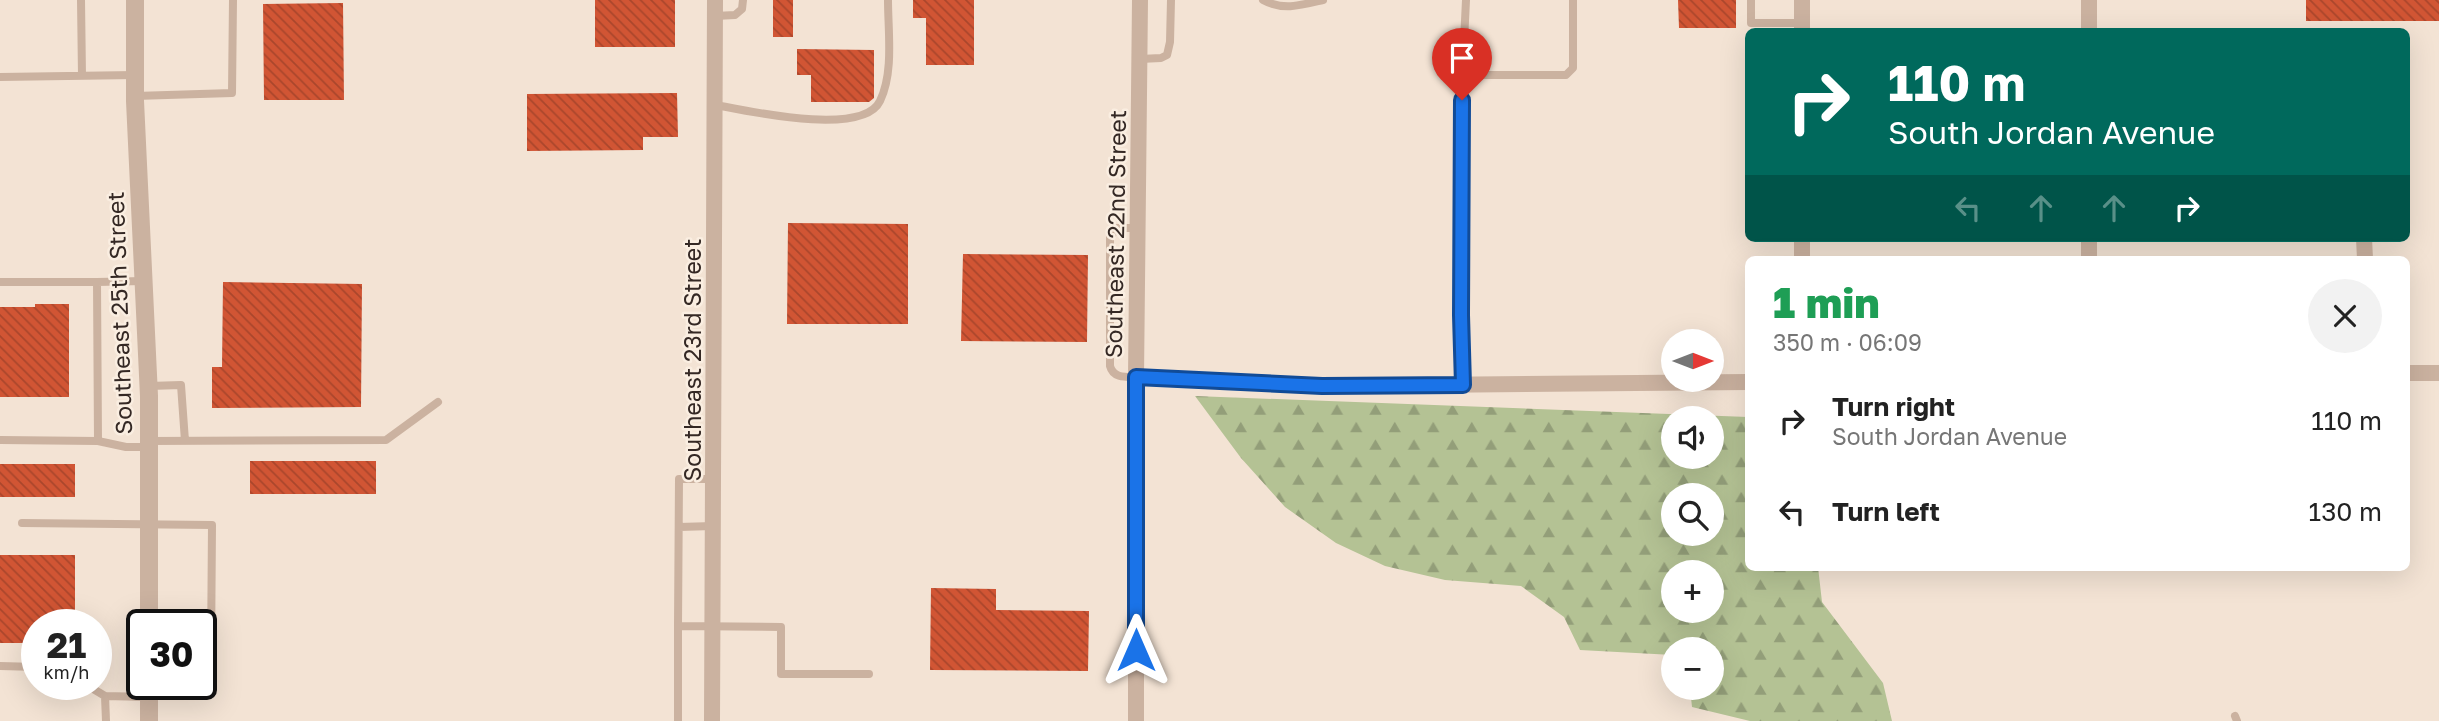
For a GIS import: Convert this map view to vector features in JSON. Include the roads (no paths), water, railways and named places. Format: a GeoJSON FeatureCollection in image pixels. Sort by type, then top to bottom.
{"type":"FeatureCollection","features":[{"type":"Feature","properties":{"kind":"street","name":"Southeast 25th Street"},"geometry":{"type":"LineString","coordinates":[[135,0],[135,96],[149,386],[149,609]]}},
{"type":"Feature","properties":{"kind":"street","name":"Southeast 22nd Street"},"geometry":{"type":"LineString","coordinates":[[1136,721],[1140,0]]}},
{"type":"Feature","properties":{"kind":"street"},"geometry":{"type":"LineString","coordinates":[[1802,0],[1802,27]]}},
{"type":"Feature","properties":{"kind":"street"},"geometry":{"type":"LineString","coordinates":[[2089,0],[2089,28]]}},
{"type":"Feature","properties":{"kind":"street","name":"Southeast 23rd Street"},"geometry":{"type":"LineString","coordinates":[[712,721],[715,8]]}},
{"type":"Feature","properties":{"kind":"street"},"geometry":{"type":"LineString","coordinates":[[2410,373],[2439,373]]}},
{"type":"Feature","properties":{"kind":"street"},"geometry":{"type":"LineString","coordinates":[[1136,377],[1322,386],[1745,382]]}},
{"type":"Feature","properties":{"kind":"street"},"geometry":{"type":"LineString","coordinates":[[149,700],[149,721]]}},
{"type":"Feature","properties":{"kind":"lane"},"geometry":{"type":"LineString","coordinates":[[80,0],[82,76]]}},
{"type":"Feature","properties":{"kind":"lane"},"geometry":{"type":"LineString","coordinates":[[135,96],[232,93],[233,0]]}},
{"type":"Feature","properties":{"kind":"lane"},"geometry":{"type":"LineString","coordinates":[[715,8],[735,15],[742,9],[743,0]]}},
{"type":"Feature","properties":{"kind":"lane"},"geometry":{"type":"LineString","coordinates":[[716,106],[797,120],[840,119],[870,113],[880,103],[887,80],[888,0]]}},
{"type":"Feature","properties":{"kind":"lane"},"geometry":{"type":"LineString","coordinates":[[1140,59],[1167,55],[1171,0]]}},
{"type":"Feature","properties":{"kind":"lane"},"geometry":{"type":"LineString","coordinates":[[1263,0],[1271,5],[1293,8],[1323,0]]}},
{"type":"Feature","properties":{"kind":"lane"},"geometry":{"type":"LineString","coordinates":[[1463,385],[1460,139],[1466,0]]}},
{"type":"Feature","properties":{"kind":"lane"},"geometry":{"type":"LineString","coordinates":[[1463,75],[1566,75],[1573,68],[1573,0]]}},
{"type":"Feature","properties":{"kind":"lane"},"geometry":{"type":"LineString","coordinates":[[1751,0],[1752,23],[1802,27]]}},
{"type":"Feature","properties":{"kind":"lane"},"geometry":{"type":"LineString","coordinates":[[0,78],[135,75]]}},
{"type":"Feature","properties":{"kind":"lane"},"geometry":{"type":"LineString","coordinates":[[1136,377],[1117,376],[1110,366],[1110,237],[1117,228],[1138,228]]}},
{"type":"Feature","properties":{"kind":"lane"},"geometry":{"type":"LineString","coordinates":[[0,282],[143,281]]}},
{"type":"Feature","properties":{"kind":"lane"},"geometry":{"type":"LineString","coordinates":[[97,282],[98,441]]}},
{"type":"Feature","properties":{"kind":"lane"},"geometry":{"type":"LineString","coordinates":[[149,386],[181,385],[184,440]]}},
{"type":"Feature","properties":{"kind":"lane"},"geometry":{"type":"LineString","coordinates":[[0,440],[98,441],[126,447],[184,440],[386,440],[438,402]]}},
{"type":"Feature","properties":{"kind":"lane"},"geometry":{"type":"LineString","coordinates":[[678,721],[679,479],[714,479]]}},
{"type":"Feature","properties":{"kind":"lane"},"geometry":{"type":"LineString","coordinates":[[22,523],[212,525],[211,609]]}},
{"type":"Feature","properties":{"kind":"lane"},"geometry":{"type":"LineString","coordinates":[[679,527],[713,526]]}},
{"type":"Feature","properties":{"kind":"lane"},"geometry":{"type":"LineString","coordinates":[[678,626],[781,627],[781,674],[869,674]]}},
{"type":"Feature","properties":{"kind":"lane"},"geometry":{"type":"LineString","coordinates":[[0,666],[21,667]]}},
{"type":"Feature","properties":{"kind":"lane"},"geometry":{"type":"LineString","coordinates":[[105,700],[106,721]]}}]}
